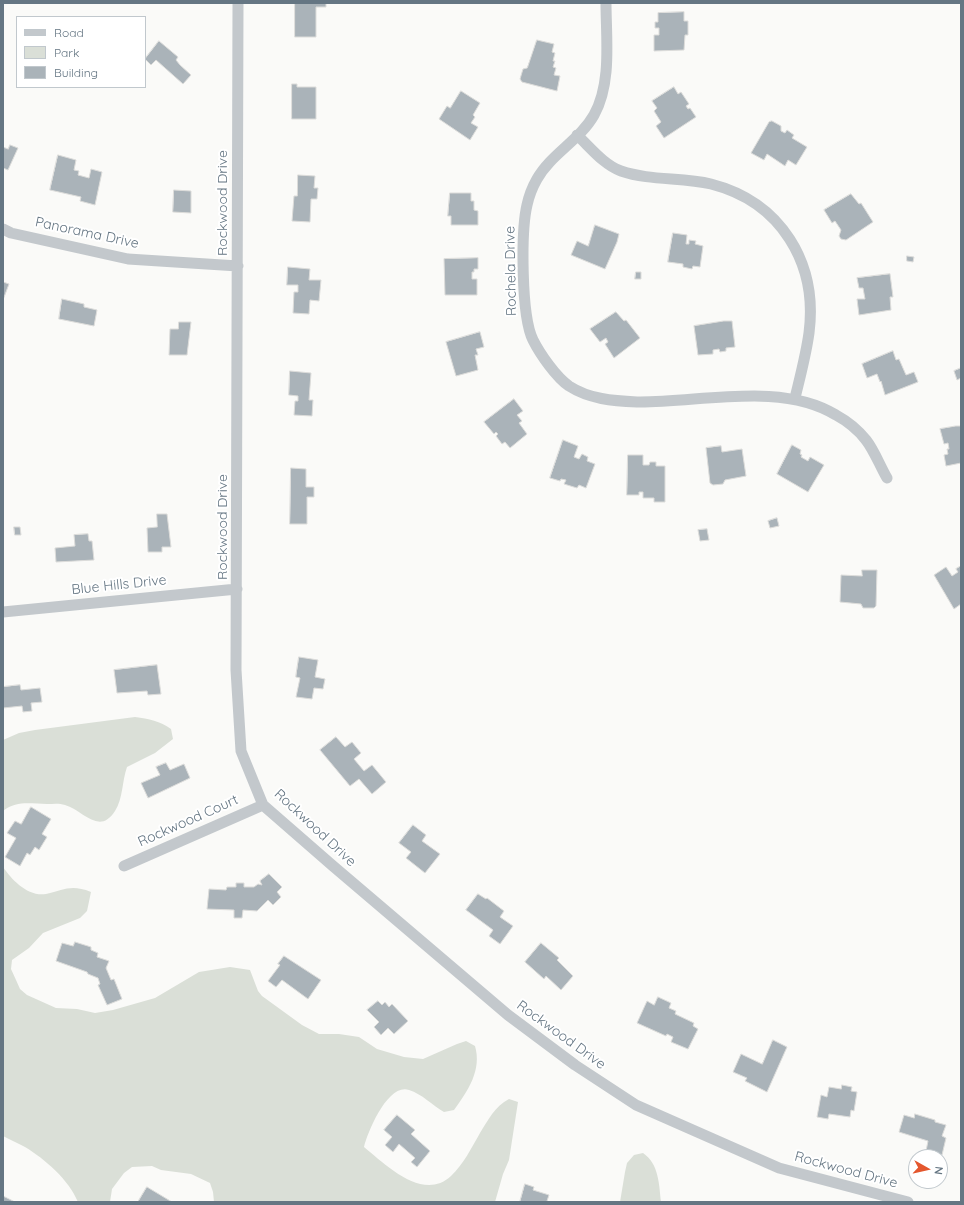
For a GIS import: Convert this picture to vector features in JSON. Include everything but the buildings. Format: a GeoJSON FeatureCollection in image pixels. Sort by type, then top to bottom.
{"type":"FeatureCollection","features":[{"type":"Feature","properties":{"kind":"street","name":"Rockwood Drive"},"geometry":{"type":"LineString","coordinates":[[238,3],[236,670],[241,751],[263,805],[508,1015],[575,1065],[636,1105],[779,1168],[908,1202]]}},
{"type":"Feature","properties":{"kind":"street","name":"Rochela Drive"},"geometry":{"type":"LineString","coordinates":[[606,3],[605,74],[601,96],[594,115],[577,135],[558,153],[538,178],[527,205],[524,240],[526,319],[532,340],[547,363],[568,385],[593,397],[616,401],[645,402],[773,396],[795,398],[816,405],[836,415],[854,428],[867,441],[887,478]]}},
{"type":"Feature","properties":{"kind":"street"},"geometry":{"type":"LineString","coordinates":[[577,135],[603,159],[620,171],[643,176],[712,184],[746,198],[772,217],[788,234],[805,267],[810,297],[809,333],[795,398]]}},
{"type":"Feature","properties":{"kind":"street","name":"Panorama Drive"},"geometry":{"type":"LineString","coordinates":[[3,229],[11,233],[128,259],[238,266]]}},
{"type":"Feature","properties":{"kind":"street","name":"Blue Hills Drive"},"geometry":{"type":"LineString","coordinates":[[3,612],[237,589]]}},
{"type":"Feature","properties":{"kind":"street","name":"Rockwood Court"},"geometry":{"type":"LineString","coordinates":[[124,866],[263,805]]}},
{"type":"Feature","properties":{"kind":"green space"},"geometry":{"type":"Polygon","coordinates":[[[135,717],[154,721],[167,726],[171,729],[173,739],[155,753],[127,767],[120,801],[115,811],[109,818],[103,821],[97,821],[72,808],[58,804],[19,804],[3,811],[3,740],[19,733],[35,730],[135,717]]]}},
{"type":"Feature","properties":{"kind":"green space"},"geometry":{"type":"Polygon","coordinates":[[[3,867],[16,882],[33,893],[46,894],[73,888],[91,892],[87,911],[80,918],[43,933],[29,948],[12,960],[11,969],[20,989],[27,995],[56,1008],[77,1009],[95,1013],[113,1010],[155,998],[199,972],[230,967],[250,970],[258,991],[262,996],[302,1025],[319,1034],[339,1034],[359,1037],[377,1049],[404,1057],[423,1059],[466,1041],[475,1046],[477,1063],[475,1072],[469,1088],[454,1110],[444,1112],[418,1094],[409,1090],[401,1090],[394,1094],[380,1110],[374,1120],[364,1147],[383,1163],[405,1178],[417,1183],[429,1185],[440,1183],[451,1176],[459,1167],[496,1109],[509,1099],[518,1102],[509,1160],[503,1174],[495,1202],[214,1202],[210,1183],[191,1174],[161,1170],[152,1166],[132,1167],[124,1173],[112,1189],[110,1202],[78,1202],[69,1186],[56,1171],[25,1147],[3,1136],[3,867]]]}},
{"type":"Feature","properties":{"kind":"green space"},"geometry":{"type":"Polygon","coordinates":[[[643,1153],[655,1169],[659,1181],[661,1202],[620,1202],[627,1163],[634,1155],[643,1153]]]}}]}
